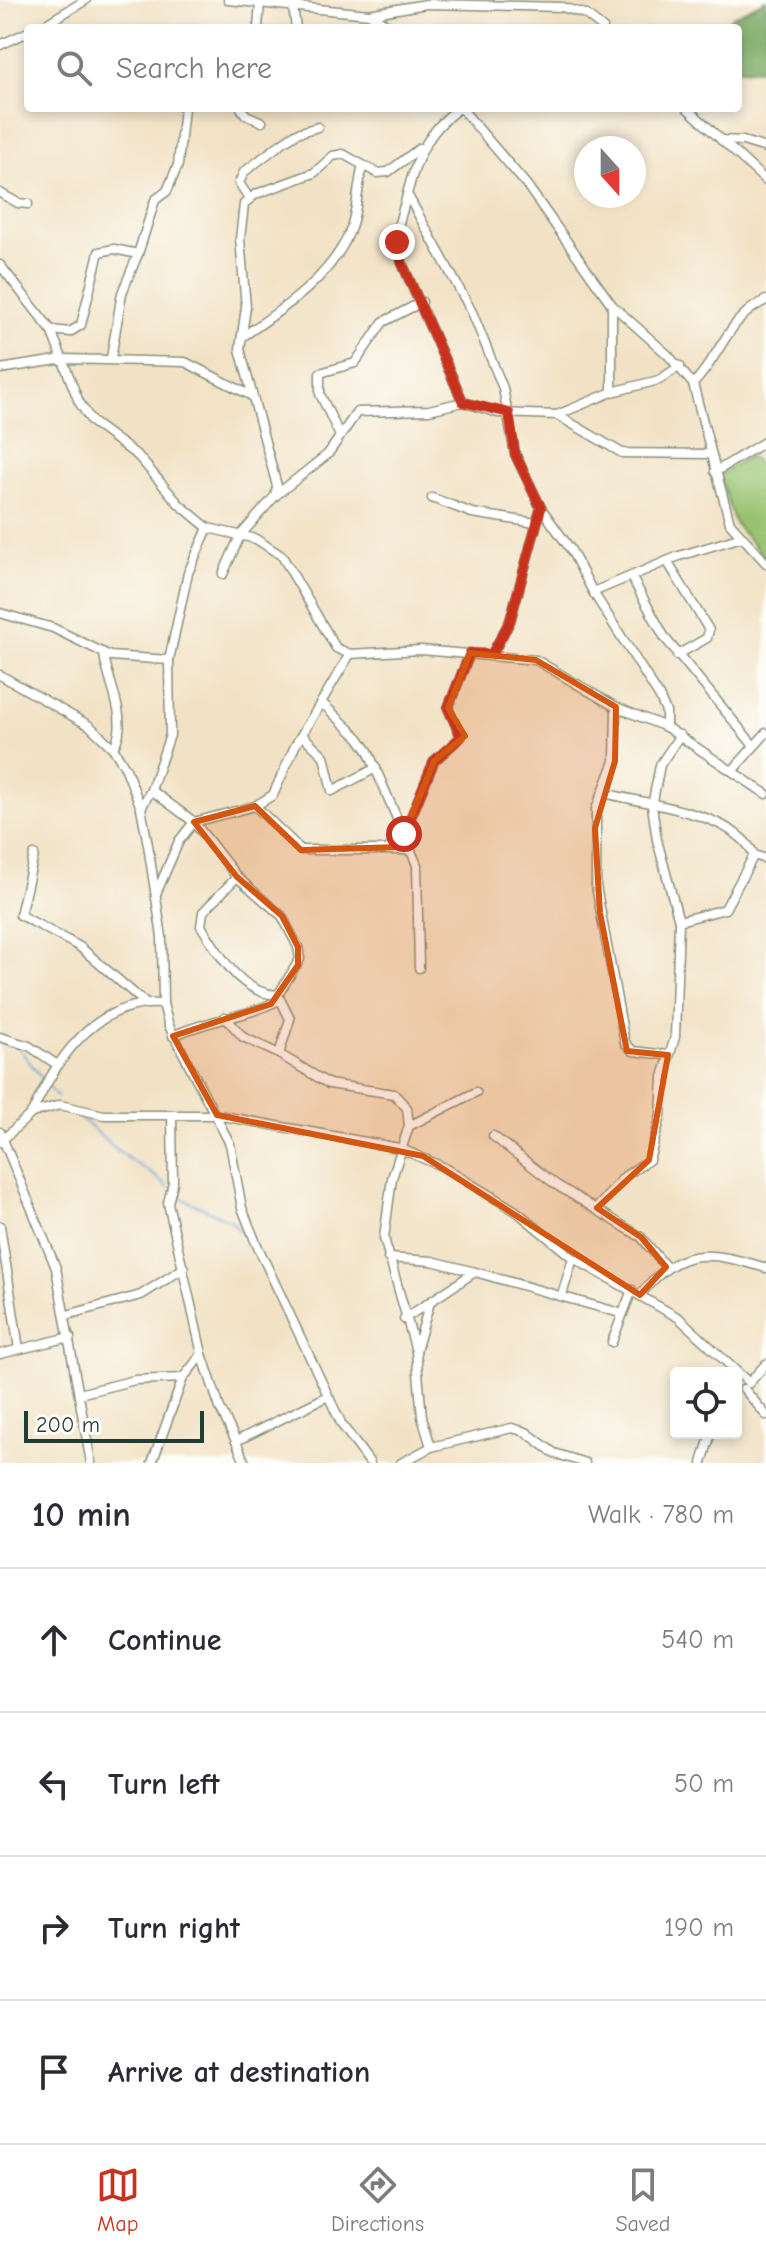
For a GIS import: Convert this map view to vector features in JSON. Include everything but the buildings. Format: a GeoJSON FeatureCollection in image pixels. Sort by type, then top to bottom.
{"type":"FeatureCollection","features":[{"type":"Feature","properties":{"kind":"street"},"geometry":{"type":"LineString","coordinates":[[46,24],[86,0]]}},
{"type":"Feature","properties":{"kind":"street"},"geometry":{"type":"LineString","coordinates":[[228,0],[372,13],[426,4],[562,7],[585,14],[598,24]]}},
{"type":"Feature","properties":{"kind":"street"},"geometry":{"type":"LineString","coordinates":[[370,0],[372,13],[387,24]]}},
{"type":"Feature","properties":{"kind":"street"},"geometry":{"type":"LineString","coordinates":[[258,24],[260,2]]}},
{"type":"Feature","properties":{"kind":"street"},"geometry":{"type":"LineString","coordinates":[[0,43],[24,34]]}},
{"type":"Feature","properties":{"kind":"street"},"geometry":{"type":"LineString","coordinates":[[111,358],[122,293],[155,200],[167,191],[178,165],[184,112]]}},
{"type":"Feature","properties":{"kind":"street"},"geometry":{"type":"LineString","coordinates":[[244,112],[262,122]]}},
{"type":"Feature","properties":{"kind":"street"},"geometry":{"type":"LineString","coordinates":[[275,496],[274,471],[250,395],[240,349],[246,307],[240,239],[244,204],[249,198],[314,173],[333,156],[343,154],[370,171],[388,172],[421,147],[441,121],[454,112]]}},
{"type":"Feature","properties":{"kind":"street"},"geometry":{"type":"LineString","coordinates":[[463,112],[526,184],[612,305],[680,366],[693,384],[730,523],[766,563]]}},
{"type":"Feature","properties":{"kind":"street"},"geometry":{"type":"LineString","coordinates":[[691,112],[766,181]]}},
{"type":"Feature","properties":{"kind":"street"},"geometry":{"type":"LineString","coordinates":[[249,198],[239,183],[244,172],[297,133],[318,127]]}},
{"type":"Feature","properties":{"kind":"street"},"geometry":{"type":"LineString","coordinates":[[720,140],[743,141],[766,148]]}},
{"type":"Feature","properties":{"kind":"street"},"geometry":{"type":"LineString","coordinates":[[421,147],[399,218],[397,242],[402,263],[422,302],[463,402]]}},
{"type":"Feature","properties":{"kind":"street"},"geometry":{"type":"LineString","coordinates":[[242,337],[290,304],[333,258],[349,234],[363,165]]}},
{"type":"Feature","properties":{"kind":"street"},"geometry":{"type":"LineString","coordinates":[[0,193],[18,203],[28,204]]}},
{"type":"Feature","properties":{"kind":"street"},"geometry":{"type":"LineString","coordinates":[[407,194],[472,312],[497,371],[509,413],[515,454],[541,508],[571,550],[593,592],[659,696],[666,712],[666,727]]}},
{"type":"Feature","properties":{"kind":"street"},"geometry":{"type":"LineString","coordinates":[[51,330],[70,332],[81,325],[99,252],[114,249],[138,254]]}},
{"type":"Feature","properties":{"kind":"street"},"geometry":{"type":"LineString","coordinates":[[0,265],[51,330],[79,402],[92,422],[138,456],[179,504],[208,528],[270,545],[282,556],[336,648],[350,654],[421,650],[536,660],[616,707],[680,735],[766,794]]}},
{"type":"Feature","properties":{"kind":"street"},"geometry":{"type":"LineString","coordinates":[[693,384],[714,362],[722,339],[737,318],[766,300]]}},
{"type":"Feature","properties":{"kind":"street"},"geometry":{"type":"LineString","coordinates":[[340,436],[320,394],[320,373],[327,368],[355,363],[383,322],[422,302]]}},
{"type":"Feature","properties":{"kind":"street"},"geometry":{"type":"LineString","coordinates":[[612,305],[612,392]]}},
{"type":"Feature","properties":{"kind":"street"},"geometry":{"type":"LineString","coordinates":[[0,369],[64,359],[185,362],[250,395]]}},
{"type":"Feature","properties":{"kind":"street"},"geometry":{"type":"LineString","coordinates":[[223,574],[240,536],[275,496],[328,454],[357,412],[429,410],[463,402],[509,413],[557,415],[612,392],[659,380],[680,366]]}},
{"type":"Feature","properties":{"kind":"street"},"geometry":{"type":"LineString","coordinates":[[557,415],[622,453],[710,454]]}},
{"type":"Feature","properties":{"kind":"street"},"geometry":{"type":"LineString","coordinates":[[715,472],[764,443],[766,453]]}},
{"type":"Feature","properties":{"kind":"street"},"geometry":{"type":"LineString","coordinates":[[432,498],[453,503],[472,513],[536,523]]}},
{"type":"Feature","properties":{"kind":"street"},"geometry":{"type":"LineString","coordinates":[[492,654],[510,621],[541,508]]}},
{"type":"Feature","properties":{"kind":"street"},"geometry":{"type":"LineString","coordinates":[[141,808],[151,790],[170,735],[169,660],[191,565],[208,528]]}},
{"type":"Feature","properties":{"kind":"street"},"geometry":{"type":"LineString","coordinates":[[593,592],[667,561],[742,537]]}},
{"type":"Feature","properties":{"kind":"street"},"geometry":{"type":"LineString","coordinates":[[667,561],[709,630],[707,638],[677,655]]}},
{"type":"Feature","properties":{"kind":"street"},"geometry":{"type":"LineString","coordinates":[[632,578],[677,655],[754,746]]}},
{"type":"Feature","properties":{"kind":"street"},"geometry":{"type":"LineString","coordinates":[[0,613],[53,628],[104,654],[129,659],[169,660]]}},
{"type":"Feature","properties":{"kind":"street"},"geometry":{"type":"LineString","coordinates":[[389,848],[404,834],[434,761],[461,737],[448,708],[470,653]]}},
{"type":"Feature","properties":{"kind":"street"},"geometry":{"type":"LineString","coordinates":[[104,654],[119,723],[118,741],[113,748]]}},
{"type":"Feature","properties":{"kind":"street"},"geometry":{"type":"LineString","coordinates":[[156,895],[179,841],[194,822],[255,806],[276,790],[302,735],[350,654]]}},
{"type":"Feature","properties":{"kind":"street"},"geometry":{"type":"LineString","coordinates":[[0,675],[78,718],[113,748],[126,769],[141,808],[163,949],[163,1004],[173,1036],[217,1115],[235,1159],[242,1208],[256,1243],[347,1434],[370,1463]]}},
{"type":"Feature","properties":{"kind":"street"},"geometry":{"type":"LineString","coordinates":[[322,703],[359,738],[376,768],[417,865],[419,968]]}},
{"type":"Feature","properties":{"kind":"street"},"geometry":{"type":"LineString","coordinates":[[616,707],[615,761],[596,809],[596,886],[625,1043],[633,1051],[668,1055]]}},
{"type":"Feature","properties":{"kind":"street"},"geometry":{"type":"LineString","coordinates":[[733,770],[766,733]]}},
{"type":"Feature","properties":{"kind":"street"},"geometry":{"type":"LineString","coordinates":[[302,735],[324,756],[332,791],[376,768]]}},
{"type":"Feature","properties":{"kind":"street"},"geometry":{"type":"LineString","coordinates":[[597,1208],[625,1176],[649,1160],[661,1116],[668,1055],[675,1037],[679,921],[657,840],[652,806],[660,765],[680,735]]}},
{"type":"Feature","properties":{"kind":"street"},"geometry":{"type":"LineString","coordinates":[[151,790],[194,822],[237,877],[282,916],[298,947],[298,965],[278,998],[254,1012],[210,1020],[173,1036]]}},
{"type":"Feature","properties":{"kind":"street"},"geometry":{"type":"LineString","coordinates":[[604,793],[706,817],[739,836],[754,855],[766,859]]}},
{"type":"Feature","properties":{"kind":"street"},"geometry":{"type":"LineString","coordinates":[[255,806],[301,850],[411,850]]}},
{"type":"Feature","properties":{"kind":"street"},"geometry":{"type":"LineString","coordinates":[[34,855],[20,915],[80,947],[144,1002]]}},
{"type":"Feature","properties":{"kind":"street"},"geometry":{"type":"LineString","coordinates":[[679,921],[725,909],[754,855]]}},
{"type":"Feature","properties":{"kind":"street"},"geometry":{"type":"LineString","coordinates":[[237,877],[203,912],[201,926],[242,983],[258,993],[278,998]]}},
{"type":"Feature","properties":{"kind":"street"},"geometry":{"type":"LineString","coordinates":[[278,998],[290,1023],[279,1054]]}},
{"type":"Feature","properties":{"kind":"street"},"geometry":{"type":"LineString","coordinates":[[32,1113],[56,1064],[98,1022],[121,1009],[144,1002],[163,1004]]}},
{"type":"Feature","properties":{"kind":"street"},"geometry":{"type":"LineString","coordinates":[[225,1017],[243,1037],[329,1084],[394,1094],[407,1108],[409,1126],[399,1148],[384,1238],[404,1319],[416,1351],[422,1417],[431,1447]]}},
{"type":"Feature","properties":{"kind":"street"},"geometry":{"type":"LineString","coordinates":[[0,1037],[29,1046],[56,1064]]}},
{"type":"Feature","properties":{"kind":"street"},"geometry":{"type":"LineString","coordinates":[[409,1126],[476,1092]]}},
{"type":"Feature","properties":{"kind":"street"},"geometry":{"type":"LineString","coordinates":[[91,1463],[67,1315],[46,1239],[1,1137],[32,1113],[60,1105],[104,1115],[217,1115],[399,1148],[441,1166],[516,1211],[573,1258],[679,1318],[747,1386],[766,1415]]}},
{"type":"Feature","properties":{"kind":"street"},"geometry":{"type":"LineString","coordinates":[[172,1115],[173,1183],[168,1203],[202,1354],[220,1408],[245,1463]]}},
{"type":"Feature","properties":{"kind":"street"},"geometry":{"type":"LineString","coordinates":[[493,1136],[555,1184],[641,1237],[666,1267]]}},
{"type":"Feature","properties":{"kind":"street"},"geometry":{"type":"LineString","coordinates":[[0,1226],[19,1349]]}},
{"type":"Feature","properties":{"kind":"street"},"geometry":{"type":"LineString","coordinates":[[640,1295],[666,1267],[709,1256],[730,1257],[766,1268]]}},
{"type":"Feature","properties":{"kind":"street"},"geometry":{"type":"LineString","coordinates":[[388,1258],[432,1261],[620,1313]]}},
{"type":"Feature","properties":{"kind":"street"},"geometry":{"type":"LineString","coordinates":[[562,1295],[573,1258]]}},
{"type":"Feature","properties":{"kind":"street"},"geometry":{"type":"LineString","coordinates":[[67,1315],[141,1295],[184,1268]]}},
{"type":"Feature","properties":{"kind":"street"},"geometry":{"type":"LineString","coordinates":[[404,1319],[475,1272]]}},
{"type":"Feature","properties":{"kind":"street"},"geometry":{"type":"LineString","coordinates":[[612,1342],[620,1313],[632,1290]]}},
{"type":"Feature","properties":{"kind":"street"},"geometry":{"type":"LineString","coordinates":[[416,1351],[431,1302]]}},
{"type":"Feature","properties":{"kind":"street"},"geometry":{"type":"LineString","coordinates":[[0,1354],[70,1337]]}},
{"type":"Feature","properties":{"kind":"street"},"geometry":{"type":"LineString","coordinates":[[152,1463],[183,1378],[202,1354]]}},
{"type":"Feature","properties":{"kind":"street"},"geometry":{"type":"LineString","coordinates":[[742,1392],[766,1364]]}},
{"type":"Feature","properties":{"kind":"street"},"geometry":{"type":"LineString","coordinates":[[79,1394],[135,1380],[183,1378]]}},
{"type":"Feature","properties":{"kind":"street"},"geometry":{"type":"LineString","coordinates":[[236,1441],[328,1396]]}},
{"type":"Feature","properties":{"kind":"street"},"geometry":{"type":"LineString","coordinates":[[401,1463],[431,1447],[512,1428],[526,1432],[553,1458],[585,1463]]}},
{"type":"Feature","properties":{"kind":"street"},"geometry":{"type":"LineString","coordinates":[[702,1463],[709,1439]]}},
{"type":"Feature","properties":{"kind":"highlighted area"},"geometry":{"type":"Polygon","coordinates":[[[470,653],[536,660],[616,707],[615,761],[595,828],[600,913],[627,1051],[668,1055],[649,1160],[597,1208],[641,1237],[666,1267],[640,1295],[423,1156],[217,1115],[173,1036],[271,1004],[298,965],[298,947],[282,916],[237,877],[194,822],[255,806],[301,850],[399,847],[434,761],[465,736],[448,708],[470,653]]]}},
{"type":"Feature","properties":{"kind":"green space"},"geometry":{"type":"Polygon","coordinates":[[[766,0],[766,70],[742,69],[742,24],[726,24],[730,18],[766,0]]]}},
{"type":"Feature","properties":{"kind":"green space"},"geometry":{"type":"Polygon","coordinates":[[[749,456],[766,470],[766,559],[735,524],[719,475],[749,456]]]}},
{"type":"Feature","properties":{"kind":"waterway"},"geometry":{"type":"LineString","coordinates":[[0,1043],[18,1047],[41,1077]]}},
{"type":"Feature","properties":{"kind":"waterway"},"geometry":{"type":"LineString","coordinates":[[48,1086],[57,1097]]}},
{"type":"Feature","properties":{"kind":"waterway"},"geometry":{"type":"LineString","coordinates":[[72,1112],[168,1187]]}},
{"type":"Feature","properties":{"kind":"waterway"},"geometry":{"type":"LineString","coordinates":[[175,1195],[231,1221],[244,1236]]}},
{"type":"Feature","properties":{"kind":"route"},"geometry":{"type":"LineString","coordinates":[[397,242],[402,263],[427,312],[463,402],[498,413],[509,413],[510,439],[515,454],[541,508],[510,621],[492,654],[470,653],[465,662],[448,708],[461,731],[461,737],[434,761],[404,834]]}}]}
